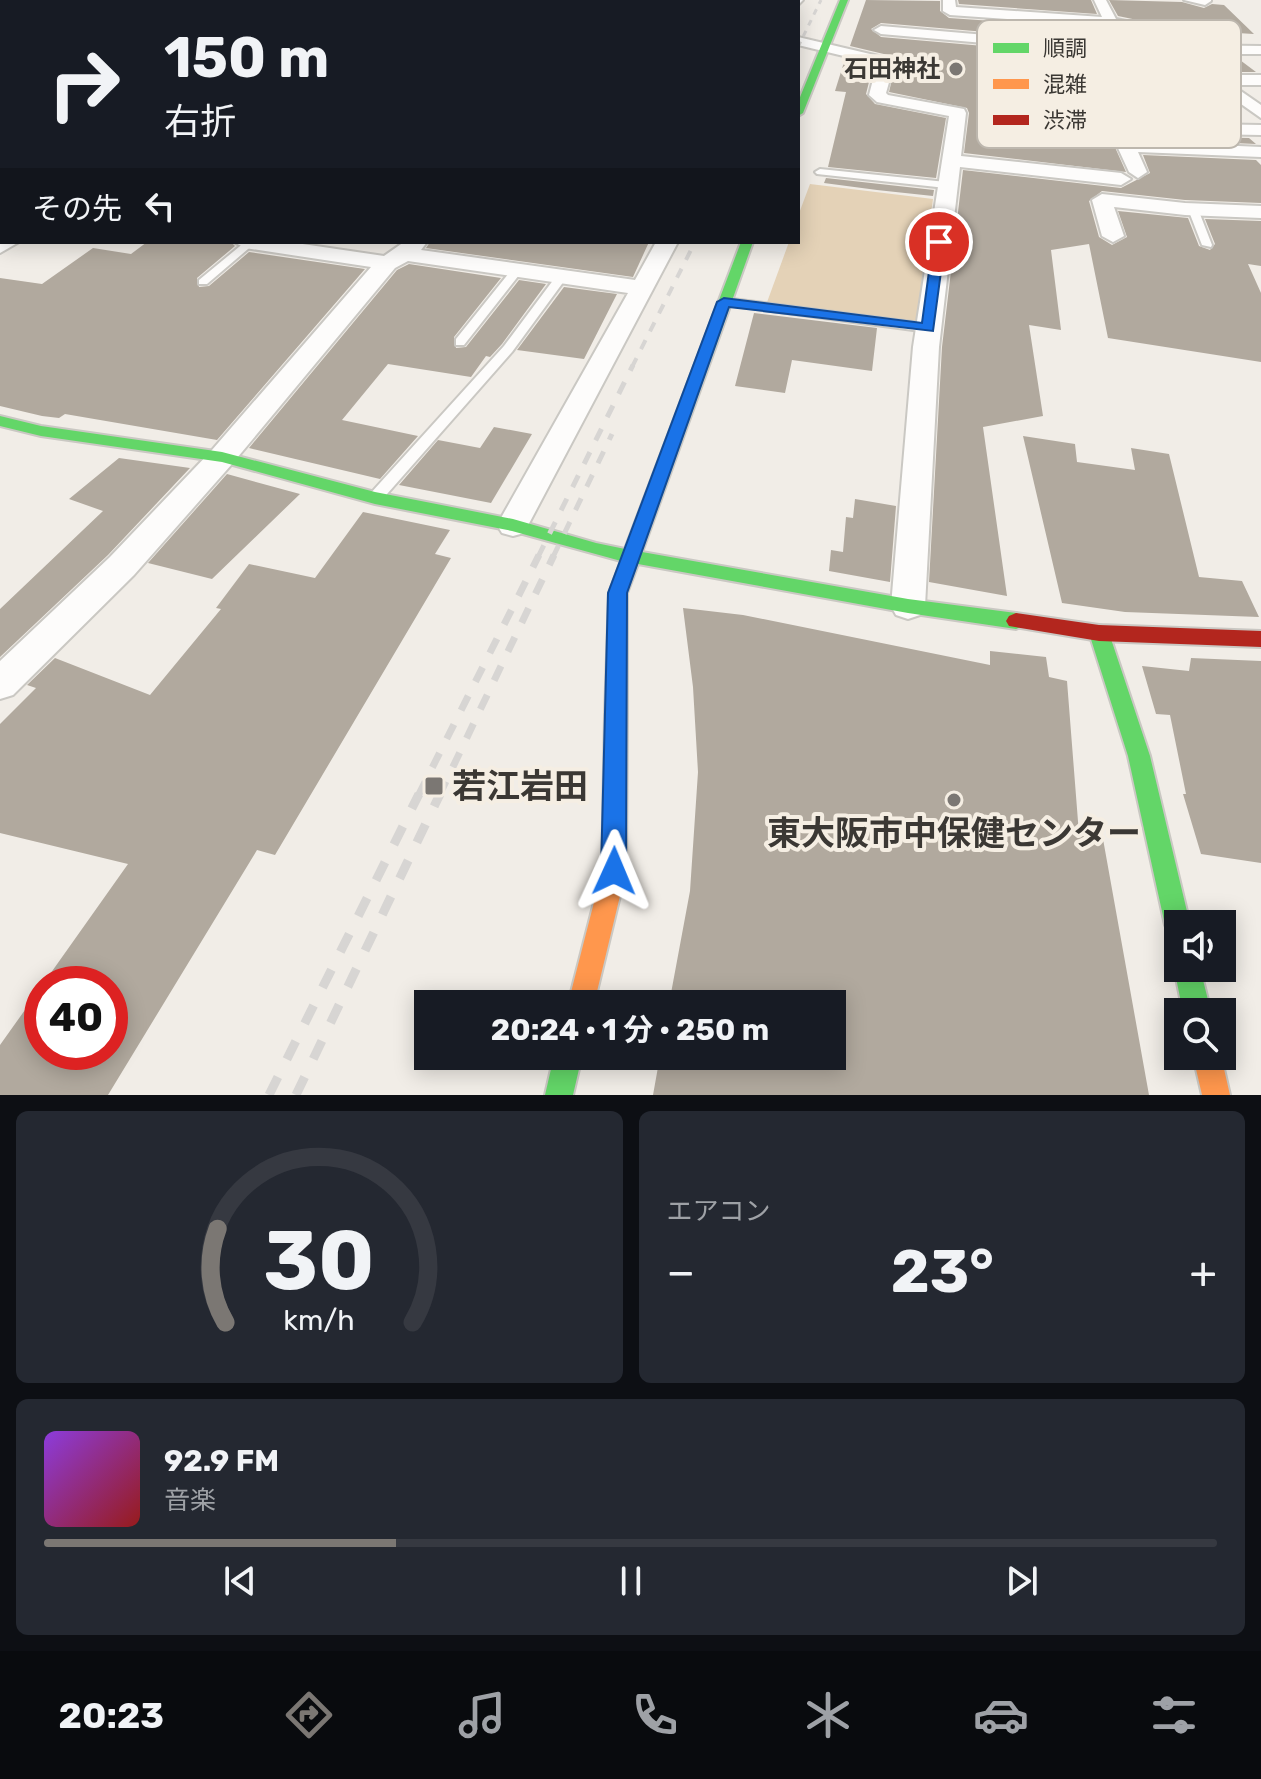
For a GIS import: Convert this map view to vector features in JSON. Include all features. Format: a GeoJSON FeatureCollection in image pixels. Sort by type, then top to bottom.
{"type":"FeatureCollection","features":[{"type":"Feature","properties":{"kind":"street"},"geometry":{"type":"LineString","coordinates":[[800,108],[844,0]]}},
{"type":"Feature","properties":{"kind":"street"},"geometry":{"type":"LineString","coordinates":[[949,0],[950,11],[1082,20]]}},
{"type":"Feature","properties":{"kind":"street"},"geometry":{"type":"LineString","coordinates":[[1100,0],[1105,20]]}},
{"type":"Feature","properties":{"kind":"street"},"geometry":{"type":"LineString","coordinates":[[1190,0],[1205,1]]}},
{"type":"Feature","properties":{"kind":"street"},"geometry":{"type":"LineString","coordinates":[[870,58],[890,11]]}},
{"type":"Feature","properties":{"kind":"street"},"geometry":{"type":"LineString","coordinates":[[881,30],[977,38]]}},
{"type":"Feature","properties":{"kind":"street"},"geometry":{"type":"LineString","coordinates":[[800,41],[870,58],[886,65],[877,95],[897,103],[976,120],[950,160],[946,185],[928,328],[908,606]]}},
{"type":"Feature","properties":{"kind":"street"},"geometry":{"type":"LineString","coordinates":[[1241,51],[1261,50]]}},
{"type":"Feature","properties":{"kind":"street"},"geometry":{"type":"LineString","coordinates":[[1241,79],[1261,80]]}},
{"type":"Feature","properties":{"kind":"street"},"geometry":{"type":"LineString","coordinates":[[1241,98],[1261,113]]}},
{"type":"Feature","properties":{"kind":"street"},"geometry":{"type":"LineString","coordinates":[[1241,130],[1261,130]]}},
{"type":"Feature","properties":{"kind":"street"},"geometry":{"type":"LineString","coordinates":[[950,160],[1130,175],[1119,148]]}},
{"type":"Feature","properties":{"kind":"street"},"geometry":{"type":"LineString","coordinates":[[1179,148],[1261,152]]}},
{"type":"Feature","properties":{"kind":"street"},"geometry":{"type":"LineString","coordinates":[[1113,236],[1102,200],[1261,212]]}},
{"type":"Feature","properties":{"kind":"street"},"geometry":{"type":"LineString","coordinates":[[275,244],[403,253],[642,288]]}},
{"type":"Feature","properties":{"kind":"street"},"geometry":{"type":"LineString","coordinates":[[513,525],[666,244]]}},
{"type":"Feature","properties":{"kind":"street"},"geometry":{"type":"LineString","coordinates":[[584,990],[614,871],[618,593],[629,556],[746,244]]}},
{"type":"Feature","properties":{"kind":"street"},"geometry":{"type":"LineString","coordinates":[[0,684],[122,566],[403,253]]}},
{"type":"Feature","properties":{"kind":"street"},"geometry":{"type":"LineString","coordinates":[[0,421],[41,431],[222,457],[375,498],[513,525],[596,550],[908,606],[1099,633],[1261,639]]}},
{"type":"Feature","properties":{"kind":"street"},"geometry":{"type":"LineString","coordinates":[[1099,633],[1139,756],[1175,910]]}},
{"type":"Feature","properties":{"kind":"street"},"geometry":{"type":"LineString","coordinates":[[559,1095],[565,1070]]}},
{"type":"Feature","properties":{"kind":"street"},"geometry":{"type":"LineString","coordinates":[[1210,1070],[1216,1095]]}},
{"type":"Feature","properties":{"kind":"lane"},"geometry":{"type":"LineString","coordinates":[[1012,14],[1013,20]]}},
{"type":"Feature","properties":{"kind":"lane"},"geometry":{"type":"LineString","coordinates":[[820,172],[946,185]]}},
{"type":"Feature","properties":{"kind":"lane"},"geometry":{"type":"LineString","coordinates":[[1193,209],[1207,245]]}},
{"type":"Feature","properties":{"kind":"lane"},"geometry":{"type":"LineString","coordinates":[[203,282],[245,244]]}},
{"type":"Feature","properties":{"kind":"lane"},"geometry":{"type":"LineString","coordinates":[[460,342],[517,270]]}},
{"type":"Feature","properties":{"kind":"lane"},"geometry":{"type":"LineString","coordinates":[[375,498],[508,349],[561,277]]}},
{"type":"Feature","properties":{"kind":"lane"},"geometry":{"type":"LineString","coordinates":[[724,302],[928,328]]}},
{"type":"Feature","properties":{"kind":"shaded area"},"geometry":{"type":"Polygon","coordinates":[[[810,184],[933,199],[916,322],[766,305],[788,244],[800,244],[800,211],[810,184]]]}},
{"type":"Feature","properties":{"kind":"building"},"geometry":{"type":"Polygon","coordinates":[[[866,0],[940,1],[940,11],[949,18],[978,20],[977,31],[881,23],[871,29],[881,37],[977,45],[977,148],[1115,148],[1126,172],[964,153],[967,108],[889,92],[896,63],[888,55],[850,46],[866,0]]]}},
{"type":"Feature","properties":{"kind":"building"},"geometry":{"type":"Polygon","coordinates":[[[958,0],[1091,0],[1097,14],[959,4],[958,0]]]}},
{"type":"Feature","properties":{"kind":"building"},"geometry":{"type":"Polygon","coordinates":[[[1109,0],[1182,2],[1204,8],[1212,4],[1224,5],[1240,20],[1137,20],[1118,16],[1109,0]]]}},
{"type":"Feature","properties":{"kind":"building"},"geometry":{"type":"Polygon","coordinates":[[[1241,21],[1254,34],[1241,33],[1241,21]]]}},
{"type":"Feature","properties":{"kind":"building"},"geometry":{"type":"Polygon","coordinates":[[[845,59],[873,66],[866,94],[875,104],[946,118],[936,178],[828,167],[846,92],[835,91],[845,59]]]}},
{"type":"Feature","properties":{"kind":"building"},"geometry":{"type":"Polygon","coordinates":[[[1241,61],[1256,72],[1241,72],[1241,61]]]}},
{"type":"Feature","properties":{"kind":"building"},"geometry":{"type":"Polygon","coordinates":[[[1241,138],[1249,138],[1256,144],[1241,143],[1241,138]]]}},
{"type":"Feature","properties":{"kind":"building"},"geometry":{"type":"Polygon","coordinates":[[[1143,155],[1256,160],[1261,165],[1261,203],[1185,200],[1102,191],[1089,201],[1099,237],[1112,245],[1127,237],[1118,211],[1188,218],[1199,246],[1210,250],[1215,244],[1205,219],[1261,221],[1261,266],[1248,264],[1261,293],[1261,362],[1108,338],[1089,244],[1051,250],[1061,330],[1029,325],[1043,416],[983,427],[1007,596],[929,582],[942,347],[963,170],[1121,188],[1150,173],[1143,155]]]}},
{"type":"Feature","properties":{"kind":"building"},"geometry":{"type":"Polygon","coordinates":[[[826,178],[934,190],[933,196],[877,190],[824,183],[826,178]]]}},
{"type":"Feature","properties":{"kind":"building"},"geometry":{"type":"Polygon","coordinates":[[[144,244],[233,244],[235,246],[197,278],[199,287],[209,286],[249,252],[365,269],[217,440],[65,414],[59,418],[42,416],[0,406],[0,278],[42,284],[93,248],[131,254],[144,244]]]}},
{"type":"Feature","properties":{"kind":"building"},"geometry":{"type":"Polygon","coordinates":[[[429,244],[648,244],[633,277],[426,248],[429,244]]]}},
{"type":"Feature","properties":{"kind":"building"},"geometry":{"type":"Polygon","coordinates":[[[409,264],[501,278],[454,337],[456,348],[466,347],[519,280],[546,284],[502,344],[490,357],[486,356],[471,377],[388,364],[342,420],[418,436],[380,479],[249,448],[397,270],[409,264]]]}},
{"type":"Feature","properties":{"kind":"building"},"geometry":{"type":"Polygon","coordinates":[[[564,287],[617,294],[584,359],[517,350],[564,287]]]}},
{"type":"Feature","properties":{"kind":"building"},"geometry":{"type":"Polygon","coordinates":[[[754,313],[877,328],[872,371],[792,360],[785,393],[735,386],[754,313]]]}},
{"type":"Feature","properties":{"kind":"building"},"geometry":{"type":"Polygon","coordinates":[[[494,427],[532,434],[491,503],[399,485],[438,440],[480,448],[494,427]]]}},
{"type":"Feature","properties":{"kind":"building"},"geometry":{"type":"Polygon","coordinates":[[[1023,436],[1075,444],[1077,462],[1135,470],[1131,448],[1169,454],[1199,577],[1242,581],[1259,617],[1125,612],[1062,603],[1023,436]]]}},
{"type":"Feature","properties":{"kind":"building"},"geometry":{"type":"Polygon","coordinates":[[[119,458],[190,468],[108,555],[0,657],[0,609],[103,511],[69,499],[119,458]]]}},
{"type":"Feature","properties":{"kind":"building"},"geometry":{"type":"Polygon","coordinates":[[[227,474],[300,494],[212,579],[148,563],[227,474]]]}},
{"type":"Feature","properties":{"kind":"building"},"geometry":{"type":"Polygon","coordinates":[[[855,499],[896,506],[890,582],[829,571],[831,550],[843,552],[846,517],[853,518],[855,499]]]}},
{"type":"Feature","properties":{"kind":"building"},"geometry":{"type":"Polygon","coordinates":[[[363,512],[450,530],[435,554],[451,558],[275,855],[257,850],[128,1062],[128,966],[56,966],[128,864],[0,833],[0,724],[36,688],[27,685],[55,658],[150,695],[221,609],[216,608],[249,564],[315,578],[363,512]]]}},
{"type":"Feature","properties":{"kind":"building"},"geometry":{"type":"Polygon","coordinates":[[[683,608],[743,615],[990,665],[990,651],[1046,657],[1049,677],[1067,681],[1079,834],[1103,839],[1149,1095],[653,1095],[657,1070],[846,1070],[846,990],[672,990],[690,891],[698,772],[693,687],[683,608]]]}},
{"type":"Feature","properties":{"kind":"building"},"geometry":{"type":"Polygon","coordinates":[[[1191,658],[1261,661],[1261,863],[1201,854],[1183,794],[1186,794],[1170,715],[1156,714],[1142,666],[1189,671],[1191,658]]]}},
{"type":"Feature","properties":{"kind":"building"},"geometry":{"type":"Polygon","coordinates":[[[24,1011],[24,1070],[123,1070],[108,1095],[0,1095],[0,1045],[24,1011]]]}},
{"type":"Feature","properties":{"kind":"railway"},"geometry":{"type":"LineString","coordinates":[[800,43],[821,0]]}},
{"type":"Feature","properties":{"kind":"railway"},"geometry":{"type":"LineString","coordinates":[[633,366],[694,244]]}},
{"type":"Feature","properties":{"kind":"railway"},"geometry":{"type":"LineString","coordinates":[[538,556],[633,366]]}},
{"type":"Feature","properties":{"kind":"railway"},"geometry":{"type":"LineString","coordinates":[[553,557],[612,434]]}},
{"type":"Feature","properties":{"kind":"railway"},"geometry":{"type":"LineString","coordinates":[[439,796],[554,555]]}},
{"type":"Feature","properties":{"kind":"railway"},"geometry":{"type":"LineString","coordinates":[[418,795],[538,556]]}},
{"type":"Feature","properties":{"kind":"railway"},"geometry":{"type":"LineString","coordinates":[[296,1095],[440,794]]}},
{"type":"Feature","properties":{"kind":"railway"},"geometry":{"type":"LineString","coordinates":[[269,1095],[418,795]]}},
{"type":"Feature","properties":{"kind":"traffic: fast"},"geometry":{"type":"LineString","coordinates":[[800,108],[844,0]]}},
{"type":"Feature","properties":{"kind":"traffic: fast"},"geometry":{"type":"LineString","coordinates":[[616,716],[618,593],[746,244]]}},
{"type":"Feature","properties":{"kind":"traffic: fast"},"geometry":{"type":"LineString","coordinates":[[0,421],[41,431],[222,457],[375,498],[513,525],[596,550],[908,606],[1016,621]]}},
{"type":"Feature","properties":{"kind":"traffic: fast"},"geometry":{"type":"LineString","coordinates":[[1099,633],[1139,756],[1175,910]]}},
{"type":"Feature","properties":{"kind":"traffic: fast"},"geometry":{"type":"LineString","coordinates":[[1190,982],[1194,998]]}},
{"type":"Feature","properties":{"kind":"traffic: fast"},"geometry":{"type":"LineString","coordinates":[[559,1095],[565,1070]]}},
{"type":"Feature","properties":{"kind":"traffic: slow"},"geometry":{"type":"LineString","coordinates":[[584,990],[614,871],[616,716]]}},
{"type":"Feature","properties":{"kind":"traffic: slow"},"geometry":{"type":"LineString","coordinates":[[1210,1070],[1216,1095]]}},
{"type":"Feature","properties":{"kind":"traffic: jam"},"geometry":{"type":"LineString","coordinates":[[1016,621],[1099,633],[1261,639]]}},
{"type":"Feature","properties":{"kind":"place","name":"石田神社"},"geometry":{"type":"Point","coordinates":[956,69]}},
{"type":"Feature","properties":{"kind":"place","name":"若江岩田"},"geometry":{"type":"Point","coordinates":[434,786]}},
{"type":"Feature","properties":{"kind":"place","name":"東大阪市中保健センター"},"geometry":{"type":"Point","coordinates":[954,800]}},
{"type":"Feature","properties":{"kind":"route"},"geometry":{"type":"LineString","coordinates":[[614,871],[618,593],[724,302],[928,328],[939,242]]}}]}
